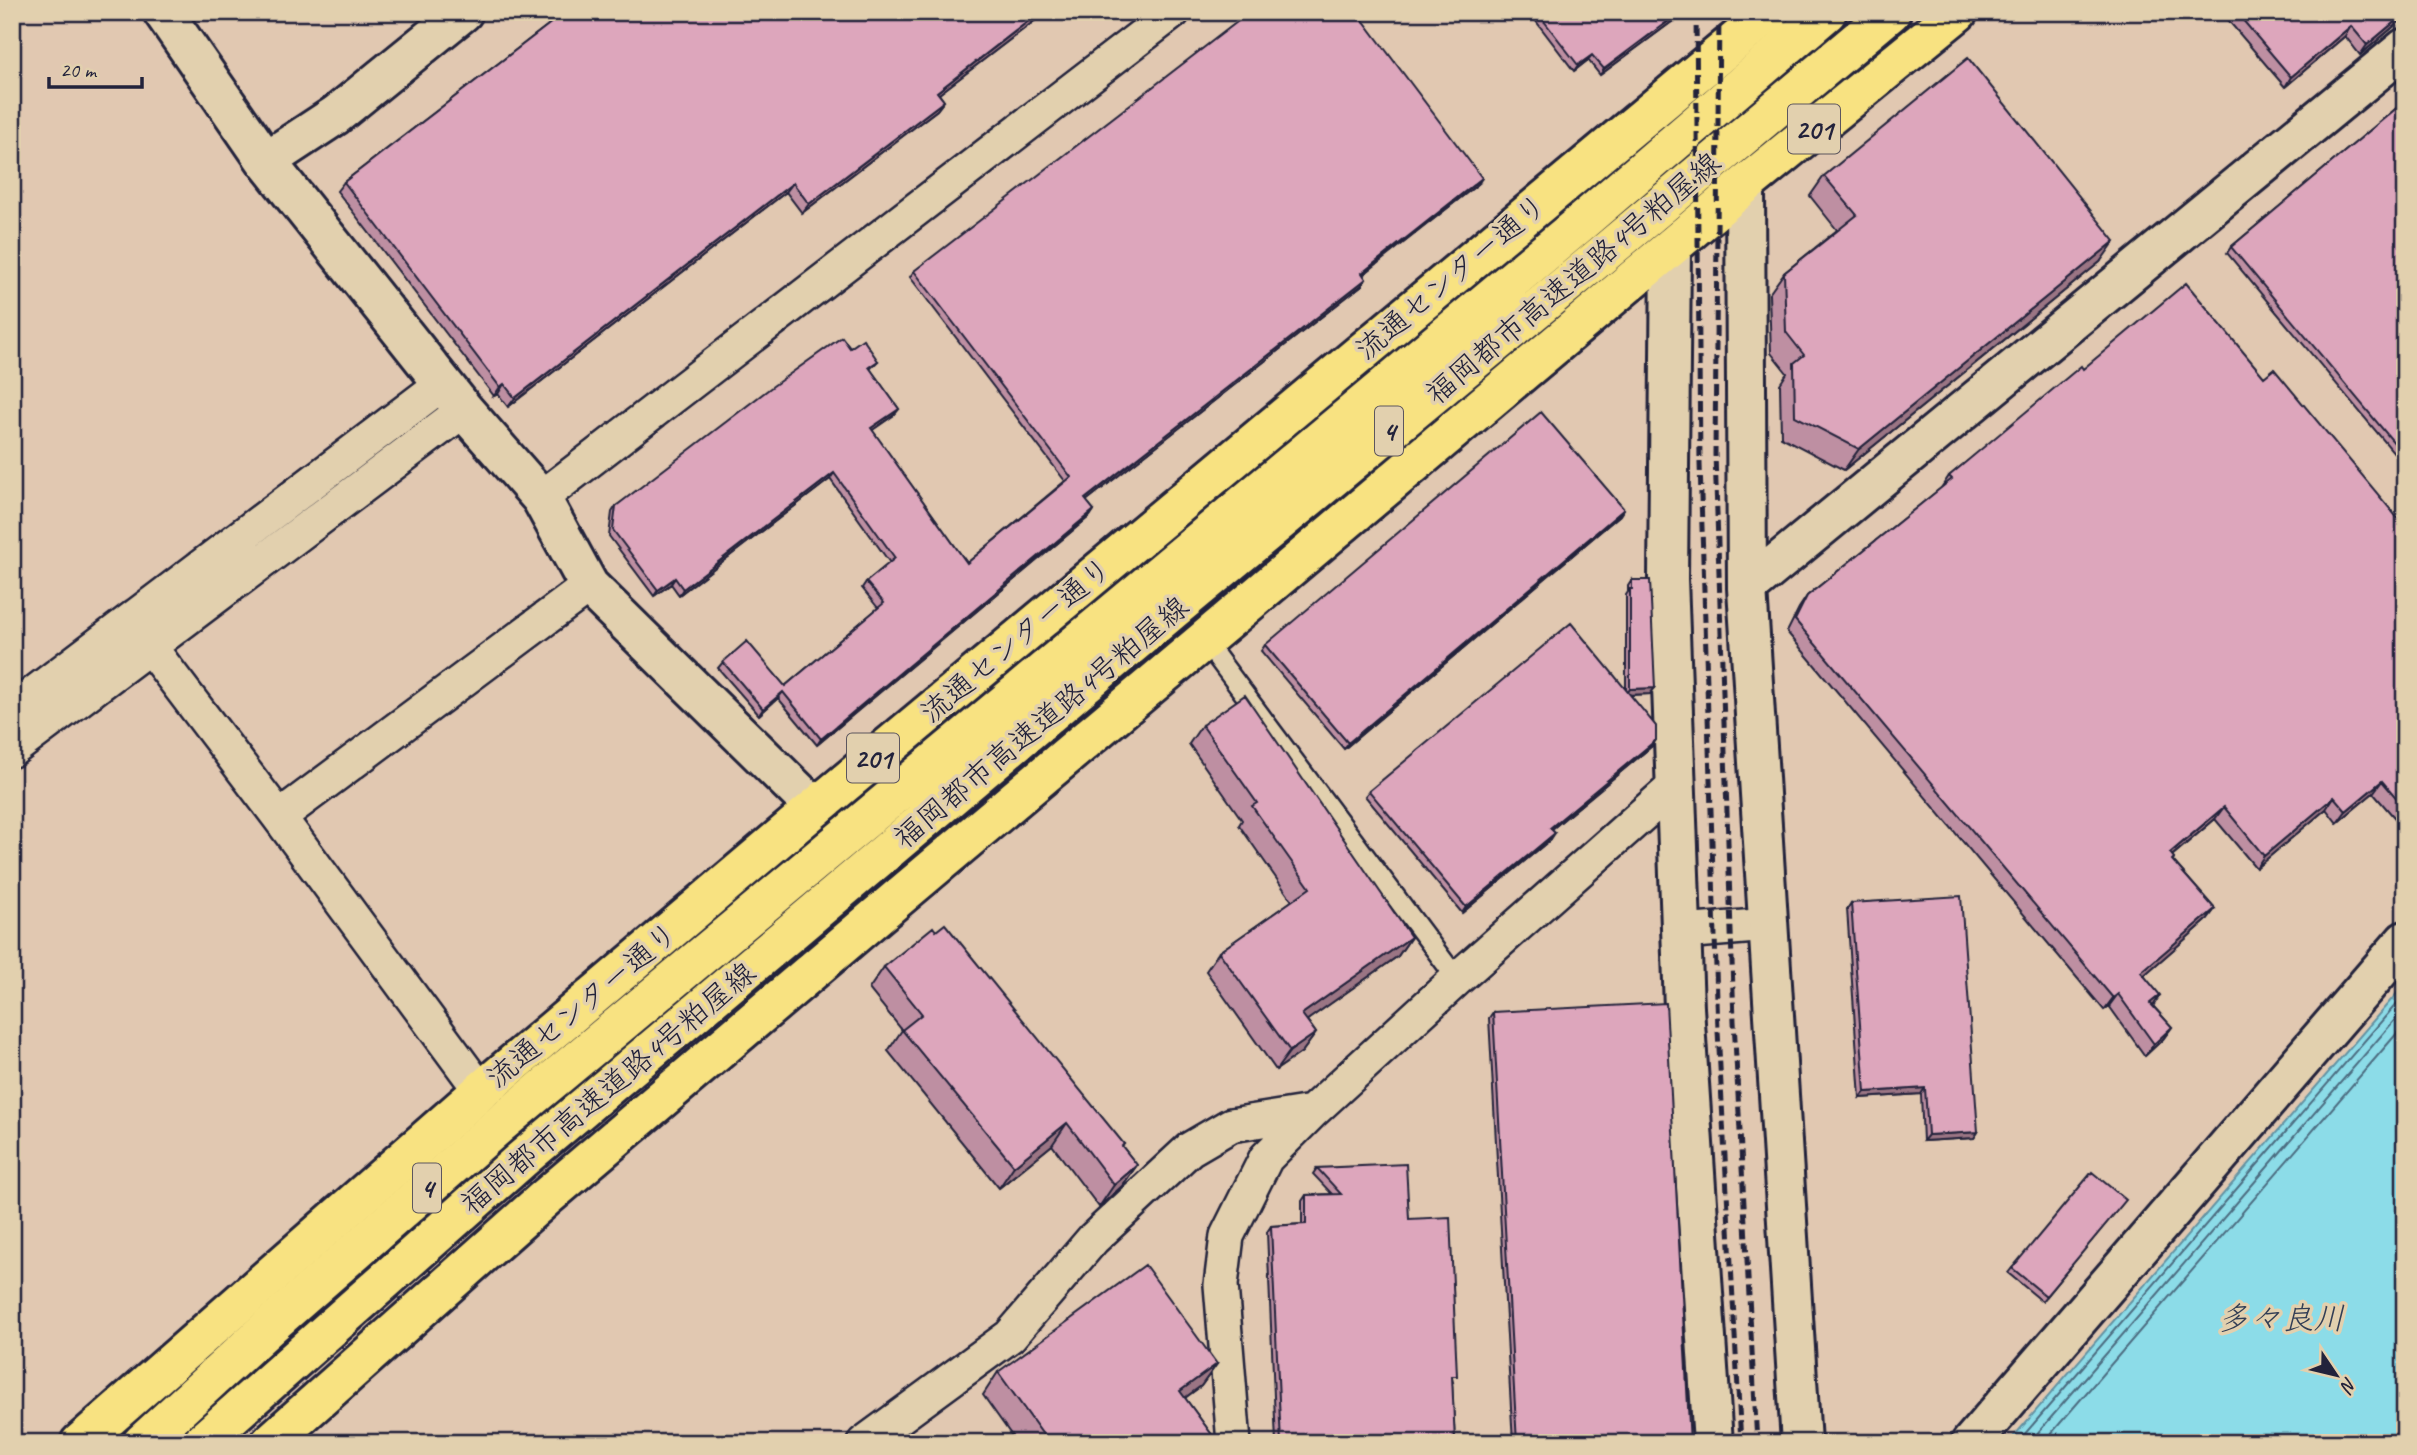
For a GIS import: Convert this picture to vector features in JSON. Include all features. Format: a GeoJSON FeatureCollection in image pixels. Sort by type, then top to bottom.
{"type":"FeatureCollection","features":[{"type":"Feature","properties":{"kind":"highway","name":"流通センター通り"},"geometry":{"type":"LineString","coordinates":[[80,1443],[481,1091],[815,808],[1770,12]]}},
{"type":"Feature","properties":{"kind":"highway","name":"福岡都市高速道路4号粕屋線"},"geometry":{"type":"LineString","coordinates":[[142,1443],[271,1325],[499,1125],[1506,285],[1827,12]]}},
{"type":"Feature","properties":{"kind":"highway","name":"福岡都市高速道路4号粕屋線"},"geometry":{"type":"LineString","coordinates":[[201,1443],[521,1160],[1173,610],[1602,256],[1891,12]]}},
{"type":"Feature","properties":{"kind":"highway","name":"201"},"geometry":{"type":"LineString","coordinates":[[270,1443],[544,1199],[1745,185],[1958,12]]}},
{"type":"Feature","properties":{"kind":"street"},"geometry":{"type":"LineString","coordinates":[[163,12],[266,161],[453,397],[541,498],[589,586],[815,808]]}},
{"type":"Feature","properties":{"kind":"street"},"geometry":{"type":"LineString","coordinates":[[266,161],[336,114],[463,12]]}},
{"type":"Feature","properties":{"kind":"street"},"geometry":{"type":"LineString","coordinates":[[541,498],[1172,12]]}},
{"type":"Feature","properties":{"kind":"street"},"geometry":{"type":"LineString","coordinates":[[1747,588],[2405,48]]}},
{"type":"Feature","properties":{"kind":"street"},"geometry":{"type":"LineString","coordinates":[[1745,185],[1747,588],[1801,1443]]}},
{"type":"Feature","properties":{"kind":"street"},"geometry":{"type":"LineString","coordinates":[[1671,249],[1668,579],[1684,1008],[1713,1443]]}},
{"type":"Feature","properties":{"kind":"street"},"geometry":{"type":"LineString","coordinates":[[12,710],[139,633],[453,397]]}},
{"type":"Feature","properties":{"kind":"street"},"geometry":{"type":"LineString","coordinates":[[279,817],[589,586]]}},
{"type":"Feature","properties":{"kind":"street"},"geometry":{"type":"LineString","coordinates":[[12,750],[139,633]]}},
{"type":"Feature","properties":{"kind":"street"},"geometry":{"type":"LineString","coordinates":[[139,633],[481,1091]]}},
{"type":"Feature","properties":{"kind":"street"},"geometry":{"type":"LineString","coordinates":[[1234,1443],[1221,1285],[1227,1236],[1266,1158],[1312,1112],[1457,979],[1676,785]]}},
{"type":"Feature","properties":{"kind":"street"},"geometry":{"type":"LineString","coordinates":[[1682,932],[1769,925]]}},
{"type":"Feature","properties":{"kind":"street"},"geometry":{"type":"LineString","coordinates":[[1970,1443],[2405,941]]}},
{"type":"Feature","properties":{"kind":"street"},"geometry":{"type":"LineString","coordinates":[[864,1443],[1010,1335],[1093,1239],[1190,1149],[1231,1125],[1312,1112]]}},
{"type":"Feature","properties":{"kind":"lane"},"geometry":{"type":"LineString","coordinates":[[1204,640],[1457,979]]}},
{"type":"Feature","properties":{"kind":"water","name":"多々良川"},"geometry":{"type":"Polygon","coordinates":[[[2405,984],[2405,1443],[2008,1443],[2405,984]]]}},
{"type":"Feature","properties":{"kind":"building"},"geometry":{"type":"Polygon","coordinates":[[[565,12],[1040,12],[937,92],[944,101],[809,204],[793,183],[515,398],[504,384],[500,387],[344,182],[565,12]]]}},
{"type":"Feature","properties":{"kind":"building"},"geometry":{"type":"Polygon","coordinates":[[[1250,12],[1357,12],[1482,178],[1362,273],[1366,279],[1085,499],[1094,510],[821,739],[783,692],[763,709],[723,662],[747,641],[785,686],[884,603],[866,582],[895,558],[834,473],[683,589],[675,578],[658,590],[613,530],[616,506],[842,337],[850,348],[863,339],[878,361],[869,367],[899,409],[871,428],[967,563],[1071,477],[914,271],[1250,12]]]}},
{"type":"Feature","properties":{"kind":"building"},"geometry":{"type":"Polygon","coordinates":[[[1537,12],[1680,12],[1604,69],[1592,55],[1578,65],[1537,12]]]}},
{"type":"Feature","properties":{"kind":"building"},"geometry":{"type":"Polygon","coordinates":[[[2236,12],[2405,13],[2367,45],[2351,26],[2291,77],[2236,12]]]}},
{"type":"Feature","properties":{"kind":"building"},"geometry":{"type":"Polygon","coordinates":[[[1968,58],[2115,241],[1859,449],[1795,416],[1794,363],[1804,355],[1786,332],[1784,273],[1857,215],[1824,176],[1968,58]]]}},
{"type":"Feature","properties":{"kind":"building"},"geometry":{"type":"Polygon","coordinates":[[[2405,101],[2405,456],[2231,247],[2405,101]]]}},
{"type":"Feature","properties":{"kind":"building"},"geometry":{"type":"Polygon","coordinates":[[[2186,283],[2264,377],[2274,369],[2405,527],[2405,808],[2382,781],[2346,811],[2334,797],[2264,856],[2224,807],[2170,853],[2174,858],[2172,860],[2215,909],[2141,972],[2160,995],[2150,1003],[2172,1027],[2154,1044],[2118,994],[2113,998],[1795,620],[1807,596],[1952,479],[1949,476],[2081,366],[2083,369],[2186,283]]]}},
{"type":"Feature","properties":{"kind":"building"},"geometry":{"type":"Polygon","coordinates":[[[1541,412],[1624,509],[1348,743],[1265,645],[1541,412]]]}},
{"type":"Feature","properties":{"kind":"building"},"geometry":{"type":"Polygon","coordinates":[[[1632,580],[1650,580],[1655,688],[1630,689],[1632,580]]]}},
{"type":"Feature","properties":{"kind":"building"},"geometry":{"type":"Polygon","coordinates":[[[1571,623],[1656,726],[1656,740],[1550,828],[1555,833],[1466,907],[1369,791],[1571,623]]]}},
{"type":"Feature","properties":{"kind":"building"},"geometry":{"type":"Polygon","coordinates":[[[1245,695],[1411,937],[1302,1014],[1316,1033],[1290,1051],[1219,952],[1310,888],[1252,806],[1257,803],[1202,725],[1245,695]]]}},
{"type":"Feature","properties":{"kind":"building"},"geometry":{"type":"Polygon","coordinates":[[[1961,896],[1978,1132],[1928,1135],[1925,1088],[1865,1092],[1851,903],[1961,896]]]}},
{"type":"Feature","properties":{"kind":"building"},"geometry":{"type":"Polygon","coordinates":[[[945,924],[1124,1144],[1122,1146],[1137,1165],[1114,1185],[1067,1123],[1014,1166],[902,1030],[922,1014],[884,967],[933,927],[936,931],[945,924]]]}},
{"type":"Feature","properties":{"kind":"building"},"geometry":{"type":"Polygon","coordinates":[[[1666,1003],[1690,1443],[1517,1443],[1493,1012],[1666,1003]]]}},
{"type":"Feature","properties":{"kind":"building"},"geometry":{"type":"Polygon","coordinates":[[[1406,1164],[1409,1219],[1450,1217],[1457,1376],[1452,1376],[1455,1443],[1281,1443],[1271,1226],[1306,1224],[1306,1195],[1341,1194],[1317,1168],[1406,1164]]]}},
{"type":"Feature","properties":{"kind":"building"},"geometry":{"type":"Polygon","coordinates":[[[2092,1172],[2126,1200],[2046,1296],[2012,1268],[2092,1172]]]}},
{"type":"Feature","properties":{"kind":"building"},"geometry":{"type":"Polygon","coordinates":[[[1145,1265],[1217,1364],[1180,1391],[1218,1443],[1049,1443],[998,1372],[1145,1265]]]}},
{"type":"Feature","properties":{"kind":"railway"},"geometry":{"type":"LineString","coordinates":[[1696,12],[1700,464],[1718,1031],[1741,1443]]}},
{"type":"Feature","properties":{"kind":"railway"},"geometry":{"type":"LineString","coordinates":[[1719,12],[1715,454],[1734,1021],[1757,1443]]}}]}
